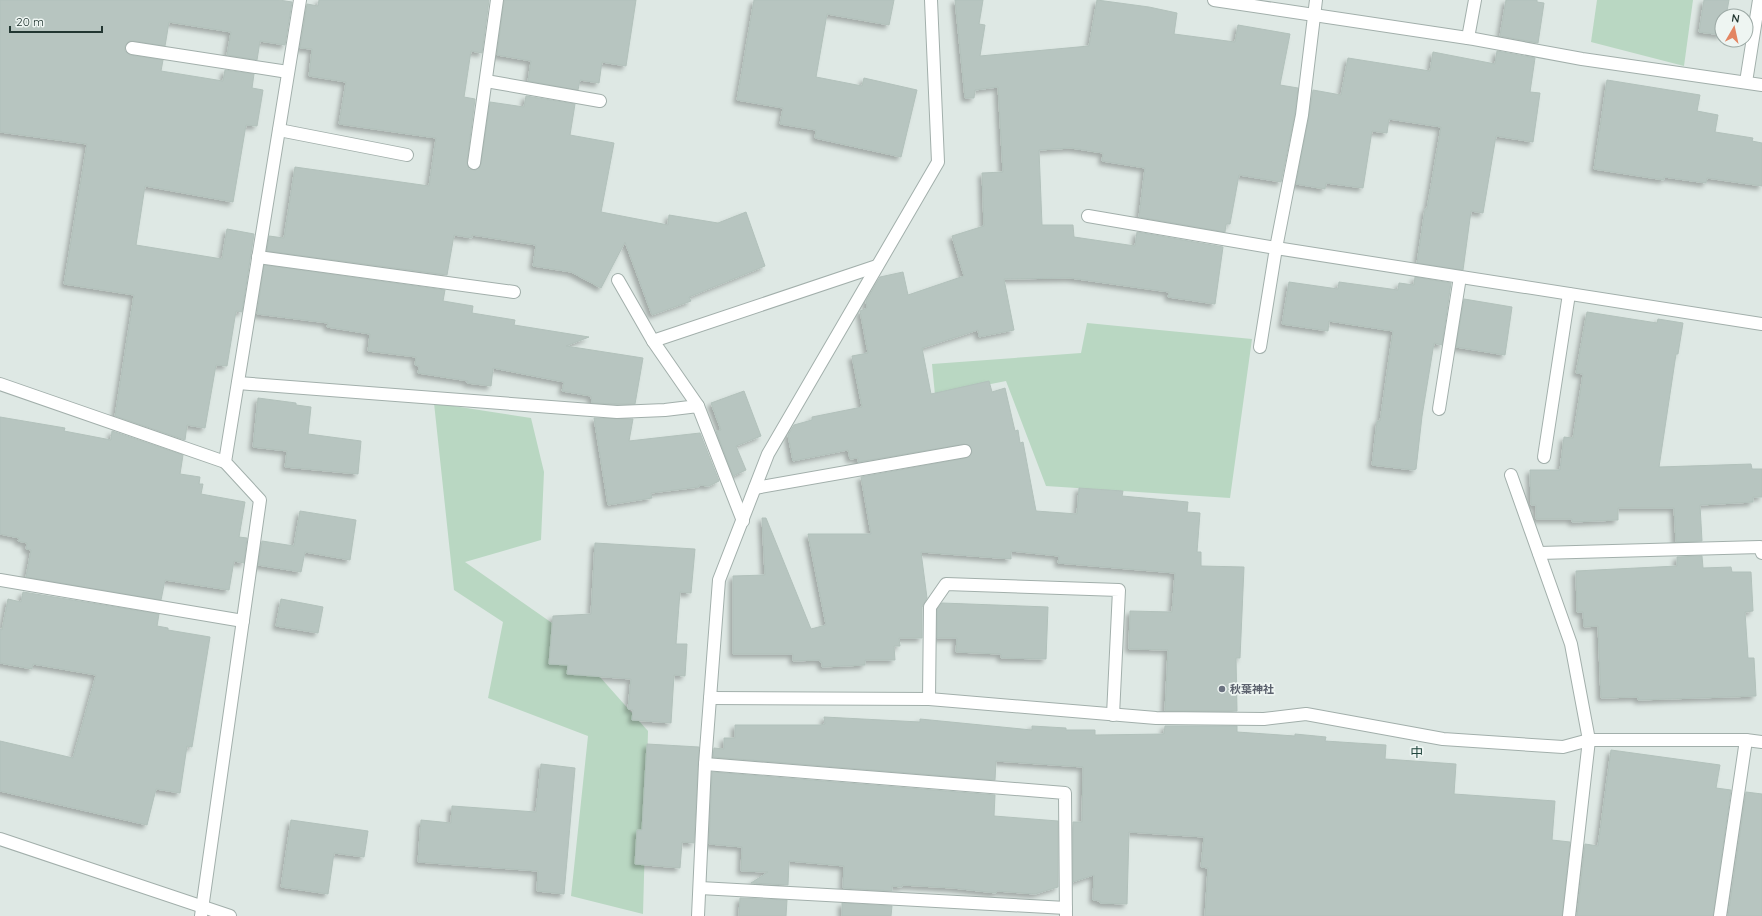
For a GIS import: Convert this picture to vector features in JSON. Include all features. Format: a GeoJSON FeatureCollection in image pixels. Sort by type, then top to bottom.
{"type":"FeatureCollection","features":[{"type":"Feature","properties":{"kind":"street"},"geometry":{"type":"LineString","coordinates":[[225,462],[300,0]]}},
{"type":"Feature","properties":{"kind":"street"},"geometry":{"type":"LineString","coordinates":[[474,163],[497,0]]}},
{"type":"Feature","properties":{"kind":"street"},"geometry":{"type":"LineString","coordinates":[[698,916],[705,764],[719,580],[768,454],[938,162],[931,0]]}},
{"type":"Feature","properties":{"kind":"street"},"geometry":{"type":"LineString","coordinates":[[1214,0],[1468,38],[1582,59],[1762,85]]}},
{"type":"Feature","properties":{"kind":"street"},"geometry":{"type":"LineString","coordinates":[[1260,347],[1276,248],[1302,115],[1316,0]]}},
{"type":"Feature","properties":{"kind":"street"},"geometry":{"type":"LineString","coordinates":[[1468,38],[1475,0]]}},
{"type":"Feature","properties":{"kind":"street"},"geometry":{"type":"LineString","coordinates":[[1746,82],[1759,0]]}},
{"type":"Feature","properties":{"kind":"street"},"geometry":{"type":"LineString","coordinates":[[132,48],[288,72]]}},
{"type":"Feature","properties":{"kind":"street"},"geometry":{"type":"LineString","coordinates":[[486,81],[600,101]]}},
{"type":"Feature","properties":{"kind":"street"},"geometry":{"type":"LineString","coordinates":[[279,130],[407,155]]}},
{"type":"Feature","properties":{"kind":"street"},"geometry":{"type":"LineString","coordinates":[[1088,216],[1276,248],[1762,324]]}},
{"type":"Feature","properties":{"kind":"street"},"geometry":{"type":"LineString","coordinates":[[258,256],[514,292]]}},
{"type":"Feature","properties":{"kind":"street"},"geometry":{"type":"LineString","coordinates":[[653,341],[877,266]]}},
{"type":"Feature","properties":{"kind":"street"},"geometry":{"type":"LineString","coordinates":[[1438,409],[1460,276]]}},
{"type":"Feature","properties":{"kind":"street"},"geometry":{"type":"LineString","coordinates":[[618,280],[653,341],[698,406],[742,521]]}},
{"type":"Feature","properties":{"kind":"street"},"geometry":{"type":"LineString","coordinates":[[1544,457],[1569,294]]}},
{"type":"Feature","properties":{"kind":"street"},"geometry":{"type":"LineString","coordinates":[[238,383],[616,412],[665,410],[698,406]]}},
{"type":"Feature","properties":{"kind":"street"},"geometry":{"type":"LineString","coordinates":[[0,384],[225,462],[260,500],[202,911]]}},
{"type":"Feature","properties":{"kind":"street"},"geometry":{"type":"LineString","coordinates":[[755,488],[965,450]]}},
{"type":"Feature","properties":{"kind":"street"},"geometry":{"type":"LineString","coordinates":[[1511,475],[1571,644],[1589,740],[1569,916]]}},
{"type":"Feature","properties":{"kind":"street"},"geometry":{"type":"LineString","coordinates":[[1539,553],[1760,547],[1762,553]]}},
{"type":"Feature","properties":{"kind":"street"},"geometry":{"type":"LineString","coordinates":[[0,580],[243,621]]}},
{"type":"Feature","properties":{"kind":"street"},"geometry":{"type":"LineString","coordinates":[[929,699],[930,607],[946,584],[1119,590],[1113,714]]}},
{"type":"Feature","properties":{"kind":"street"},"geometry":{"type":"LineString","coordinates":[[710,698],[929,699],[1156,718],[1264,719],[1306,714],[1443,739],[1563,747],[1589,740],[1746,740],[1762,742]]}},
{"type":"Feature","properties":{"kind":"street"},"geometry":{"type":"LineString","coordinates":[[1720,916],[1746,740]]}},
{"type":"Feature","properties":{"kind":"street"},"geometry":{"type":"LineString","coordinates":[[700,888],[1066,912],[1065,793],[705,764]]}},
{"type":"Feature","properties":{"kind":"street"},"geometry":{"type":"LineString","coordinates":[[0,839],[202,911],[230,916]]}},
{"type":"Feature","properties":{"kind":"green space"},"geometry":{"type":"Polygon","coordinates":[[[1597,0],[1693,0],[1684,66],[1591,42],[1597,0]]]}},
{"type":"Feature","properties":{"kind":"green space"},"geometry":{"type":"Polygon","coordinates":[[[1087,323],[1252,339],[1230,498],[1046,486],[1006,381],[935,395],[932,364],[1081,353],[1087,323]]]}},
{"type":"Feature","properties":{"kind":"green space"},"geometry":{"type":"Polygon","coordinates":[[[434,403],[531,418],[544,472],[541,540],[465,562],[552,623],[648,731],[643,914],[571,896],[588,736],[488,698],[503,622],[454,590],[434,403]]]}},
{"type":"Feature","properties":{"kind":"building"},"geometry":{"type":"Polygon","coordinates":[[[0,0],[279,0],[292,2],[285,45],[260,41],[257,60],[227,55],[231,32],[169,22],[165,46],[129,41],[125,46],[125,51],[130,55],[163,60],[161,71],[223,81],[225,70],[254,74],[252,88],[263,90],[257,126],[246,125],[233,202],[145,186],[136,245],[222,259],[227,229],[254,234],[242,312],[236,311],[227,366],[216,365],[205,428],[187,425],[185,440],[115,416],[134,295],[64,284],[87,144],[0,132],[0,0]]]}},
{"type":"Feature","properties":{"kind":"building"},"geometry":{"type":"Polygon","coordinates":[[[319,0],[489,0],[482,53],[471,51],[464,97],[475,99],[467,162],[469,169],[476,170],[481,164],[490,102],[524,107],[526,96],[575,104],[570,135],[614,143],[601,212],[668,225],[669,215],[718,223],[746,212],[765,266],[689,297],[691,301],[652,315],[625,242],[601,288],[571,272],[533,266],[536,245],[472,235],[472,238],[454,235],[447,275],[267,251],[269,236],[284,238],[295,167],[429,186],[436,138],[339,124],[346,82],[309,76],[312,49],[300,48],[307,4],[318,6],[319,0]]]}},
{"type":"Feature","properties":{"kind":"building"},"geometry":{"type":"Polygon","coordinates":[[[504,0],[636,0],[626,66],[602,62],[599,83],[580,80],[578,90],[528,81],[531,61],[497,55],[504,0]]]}},
{"type":"Feature","properties":{"kind":"building"},"geometry":{"type":"Polygon","coordinates":[[[754,0],[894,0],[889,25],[827,14],[816,77],[862,86],[864,78],[917,90],[901,157],[815,138],[816,130],[780,124],[783,108],[737,100],[754,0]]]}},
{"type":"Feature","properties":{"kind":"building"},"geometry":{"type":"Polygon","coordinates":[[[955,0],[983,0],[979,24],[985,25],[980,56],[1089,46],[1097,0],[1149,7],[1177,13],[1174,34],[1235,42],[1238,25],[1290,34],[1280,85],[1298,88],[1295,114],[1281,182],[1239,175],[1230,224],[1226,224],[1225,232],[1139,217],[1145,168],[1102,161],[1103,153],[1071,148],[1039,150],[1042,225],[1073,225],[1074,237],[1135,246],[1137,232],[1223,247],[1215,304],[1168,297],[1169,292],[1070,278],[1004,279],[1014,330],[979,337],[978,330],[922,348],[931,394],[989,381],[992,392],[1005,388],[1015,431],[1018,430],[1020,443],[1023,442],[1036,511],[1077,514],[1079,488],[1123,491],[1122,496],[1188,502],[1187,512],[1200,513],[1197,552],[1201,552],[1201,566],[1244,567],[1240,658],[1236,658],[1237,711],[1165,711],[1168,650],[1129,649],[1130,611],[1172,612],[1175,573],[1058,563],[1059,556],[1011,551],[1011,559],[921,552],[927,598],[922,607],[922,638],[899,638],[900,646],[894,646],[895,660],[865,660],[865,665],[822,667],[822,662],[820,662],[820,660],[793,661],[793,654],[733,654],[733,576],[765,575],[762,518],[766,518],[811,629],[826,625],[808,534],[871,534],[861,477],[966,458],[972,453],[970,446],[964,444],[858,462],[858,458],[850,459],[848,450],[793,461],[788,435],[794,425],[812,420],[812,417],[862,407],[852,356],[868,353],[860,311],[867,308],[866,301],[880,277],[903,272],[908,295],[964,276],[952,236],[984,226],[982,173],[1003,172],[998,87],[975,90],[974,98],[965,98],[955,0]]]}},
{"type":"Feature","properties":{"kind":"building"},"geometry":{"type":"Polygon","coordinates":[[[1506,0],[1537,0],[1537,2],[1544,3],[1538,43],[1500,36],[1506,0]]]}},
{"type":"Feature","properties":{"kind":"building"},"geometry":{"type":"Polygon","coordinates":[[[1704,0],[1729,0],[1728,8],[1714,8],[1714,34],[1699,32],[1704,0]]]}},
{"type":"Feature","properties":{"kind":"building"},"geometry":{"type":"Polygon","coordinates":[[[1497,51],[1535,58],[1530,92],[1540,93],[1533,142],[1496,136],[1483,213],[1471,211],[1463,270],[1417,263],[1425,209],[1427,209],[1441,127],[1389,119],[1387,133],[1372,131],[1363,188],[1326,183],[1325,189],[1296,184],[1313,90],[1341,95],[1348,58],[1430,71],[1433,52],[1495,64],[1497,51]]]}},
{"type":"Feature","properties":{"kind":"building"},"geometry":{"type":"Polygon","coordinates":[[[1607,80],[1700,95],[1697,111],[1718,115],[1715,132],[1753,138],[1752,141],[1762,143],[1762,186],[1707,178],[1706,183],[1664,177],[1664,180],[1594,169],[1607,80]]]}},
{"type":"Feature","properties":{"kind":"building"},"geometry":{"type":"Polygon","coordinates":[[[264,265],[445,290],[443,301],[473,306],[472,313],[515,320],[514,325],[589,337],[566,346],[643,358],[635,404],[592,403],[591,396],[562,391],[564,382],[493,368],[491,386],[467,383],[468,381],[418,373],[419,366],[415,365],[416,357],[368,351],[370,334],[327,327],[328,323],[257,314],[264,265]]]}},
{"type":"Feature","properties":{"kind":"building"},"geometry":{"type":"Polygon","coordinates":[[[1415,277],[1451,283],[1442,345],[1434,343],[1422,416],[1416,469],[1413,470],[1372,465],[1377,421],[1380,421],[1393,331],[1329,321],[1328,331],[1282,324],[1289,282],[1338,289],[1339,282],[1398,290],[1399,283],[1414,285],[1415,277]]]}},
{"type":"Feature","properties":{"kind":"building"},"geometry":{"type":"Polygon","coordinates":[[[1464,299],[1512,307],[1505,355],[1456,347],[1464,299]]]}},
{"type":"Feature","properties":{"kind":"building"},"geometry":{"type":"Polygon","coordinates":[[[1587,312],[1657,323],[1658,319],[1683,323],[1678,354],[1676,354],[1659,467],[1751,464],[1752,469],[1762,469],[1762,497],[1753,497],[1753,502],[1700,505],[1702,541],[1676,542],[1674,508],[1618,508],[1618,520],[1572,522],[1572,519],[1536,519],[1536,505],[1531,505],[1530,470],[1560,470],[1564,437],[1573,438],[1583,374],[1576,373],[1587,312]]]}},
{"type":"Feature","properties":{"kind":"building"},"geometry":{"type":"Polygon","coordinates":[[[744,391],[761,436],[736,446],[746,470],[733,476],[716,431],[721,430],[711,403],[744,391]]]}},
{"type":"Feature","properties":{"kind":"building"},"geometry":{"type":"Polygon","coordinates":[[[258,398],[296,403],[296,405],[311,407],[308,434],[361,441],[358,474],[285,467],[287,451],[253,447],[258,398]]]}},
{"type":"Feature","properties":{"kind":"building"},"geometry":{"type":"Polygon","coordinates":[[[0,417],[65,428],[64,431],[111,440],[112,431],[183,455],[180,474],[200,477],[199,484],[203,484],[201,494],[245,502],[239,537],[247,538],[244,563],[234,561],[229,590],[165,580],[161,600],[26,577],[31,550],[26,549],[27,543],[18,541],[19,538],[0,534],[0,417]]]}},
{"type":"Feature","properties":{"kind":"building"},"geometry":{"type":"Polygon","coordinates":[[[594,418],[633,419],[629,441],[700,433],[719,481],[709,486],[699,485],[699,487],[651,493],[652,498],[608,505],[594,418]]]}},
{"type":"Feature","properties":{"kind":"building"},"geometry":{"type":"Polygon","coordinates":[[[300,511],[356,520],[350,560],[305,552],[301,572],[258,565],[262,541],[294,546],[300,511]]]}},
{"type":"Feature","properties":{"kind":"building"},"geometry":{"type":"Polygon","coordinates":[[[595,543],[695,549],[691,593],[680,592],[676,644],[687,644],[685,676],[674,675],[671,723],[632,720],[633,710],[628,709],[631,679],[567,674],[568,665],[549,664],[553,616],[591,614],[595,543]]]}},
{"type":"Feature","properties":{"kind":"building"},"geometry":{"type":"Polygon","coordinates":[[[1702,556],[1703,568],[1731,567],[1732,572],[1751,572],[1753,611],[1745,612],[1748,658],[1754,658],[1756,696],[1638,700],[1638,697],[1601,698],[1598,626],[1584,627],[1583,612],[1577,612],[1576,571],[1677,566],[1677,557],[1702,556]]]}},
{"type":"Feature","properties":{"kind":"building"},"geometry":{"type":"Polygon","coordinates":[[[23,592],[159,614],[157,626],[168,628],[168,630],[210,637],[192,747],[187,746],[180,793],[156,789],[147,825],[0,791],[0,741],[73,758],[96,675],[33,664],[32,669],[0,663],[0,629],[2,630],[8,599],[21,602],[23,592]]]}},
{"type":"Feature","properties":{"kind":"building"},"geometry":{"type":"Polygon","coordinates":[[[281,599],[323,607],[318,633],[276,626],[281,599]]]}},
{"type":"Feature","properties":{"kind":"building"},"geometry":{"type":"Polygon","coordinates":[[[942,603],[1048,607],[1046,659],[1001,658],[1001,654],[956,652],[957,638],[937,638],[937,609],[942,603]]]}},
{"type":"Feature","properties":{"kind":"building"},"geometry":{"type":"Polygon","coordinates":[[[824,717],[920,722],[920,719],[1032,730],[1032,726],[1066,728],[1066,730],[1095,730],[1095,735],[1164,734],[1165,726],[1237,726],[1237,732],[1295,736],[1295,734],[1326,737],[1325,741],[1386,745],[1385,759],[1456,764],[1454,794],[1555,801],[1552,840],[1570,842],[1562,916],[1205,916],[1208,868],[1201,867],[1204,837],[1129,832],[1127,904],[1100,903],[1100,901],[1093,900],[1094,875],[1073,882],[1073,822],[1082,822],[1083,767],[996,761],[995,780],[713,757],[714,748],[724,749],[724,738],[735,738],[735,725],[820,725],[825,724],[824,717]]]}},
{"type":"Feature","properties":{"kind":"building"},"geometry":{"type":"Polygon","coordinates":[[[647,744],[699,747],[694,843],[682,842],[680,868],[635,864],[637,830],[642,830],[647,744]]]}},
{"type":"Feature","properties":{"kind":"building"},"geometry":{"type":"Polygon","coordinates":[[[1611,750],[1720,765],[1716,788],[1731,790],[1713,916],[1577,916],[1585,844],[1598,846],[1611,750]]]}},
{"type":"Feature","properties":{"kind":"building"},"geometry":{"type":"Polygon","coordinates":[[[541,764],[575,768],[564,894],[537,891],[538,871],[418,862],[421,820],[451,823],[452,806],[536,812],[541,764]]]}},
{"type":"Feature","properties":{"kind":"building"},"geometry":{"type":"Polygon","coordinates":[[[712,772],[995,795],[994,816],[1058,821],[1058,887],[1035,894],[997,891],[996,893],[953,888],[902,885],[902,887],[892,886],[892,891],[843,888],[844,866],[789,861],[788,885],[751,883],[768,872],[741,871],[742,847],[709,844],[712,772]]]}},
{"type":"Feature","properties":{"kind":"building"},"geometry":{"type":"Polygon","coordinates":[[[1746,792],[1762,794],[1762,916],[1728,916],[1746,792]]]}},
{"type":"Feature","properties":{"kind":"building"},"geometry":{"type":"Polygon","coordinates":[[[291,820],[368,831],[364,857],[334,853],[328,894],[281,887],[291,820]]]}},
{"type":"Feature","properties":{"kind":"building"},"geometry":{"type":"Polygon","coordinates":[[[740,898],[787,900],[786,916],[739,916],[740,898]]]}},
{"type":"Feature","properties":{"kind":"building"},"geometry":{"type":"Polygon","coordinates":[[[842,903],[892,906],[891,916],[842,916],[842,903]]]}},
{"type":"Feature","properties":{"kind":"place","name":"秋葉神社"},"geometry":{"type":"Point","coordinates":[1222,689]}},
{"type":"Feature","properties":{"kind":"district","name":"中"},"geometry":{"type":"Point","coordinates":[1417,752]}}]}
